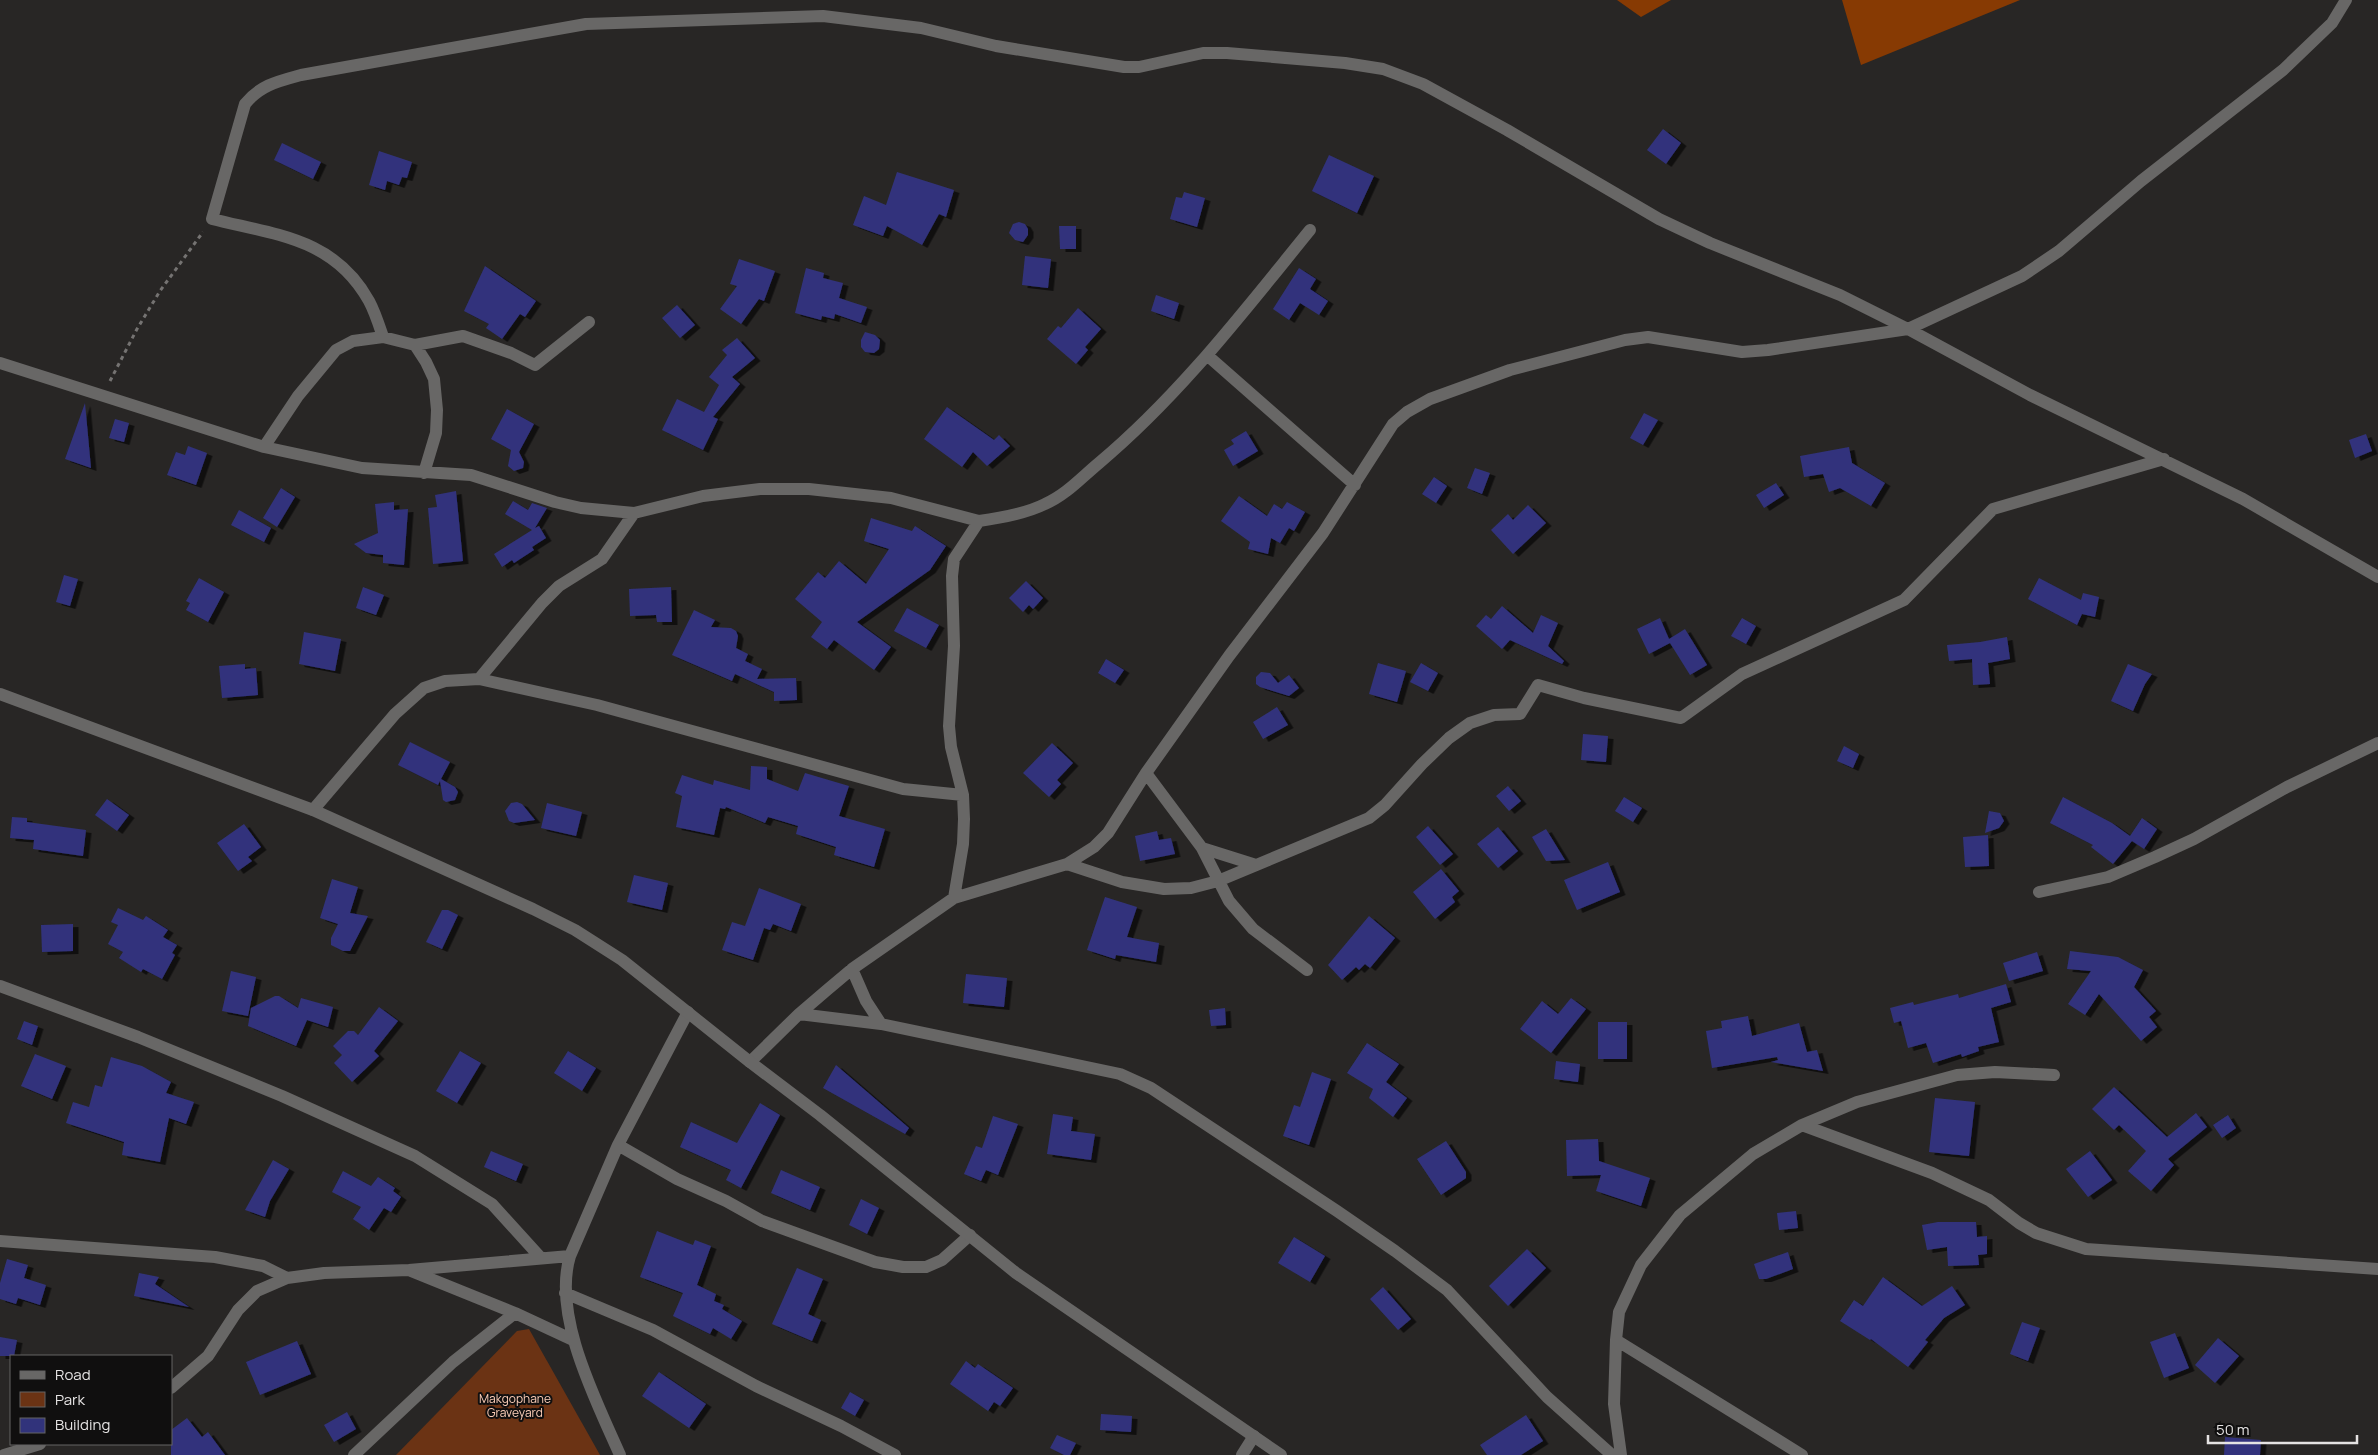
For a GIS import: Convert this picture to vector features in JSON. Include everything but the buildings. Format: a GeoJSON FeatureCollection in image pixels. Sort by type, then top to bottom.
{"type":"FeatureCollection","features":[{"type":"Feature","properties":{"kind":"street"},"geometry":{"type":"LineString","coordinates":[[750,1062],[799,1014],[852,970],[954,898],[1067,864],[1094,847],[1108,833],[1146,773],[1229,656],[1323,534],[1356,485],[1393,424],[1407,412],[1430,399],[1519,367],[1625,340],[1648,338],[1742,352],[1768,350],[1908,329],[2022,276],[2059,250],[2141,181],[2283,70],[2332,23],[2346,0]]}},
{"type":"Feature","properties":{"kind":"street"},"geometry":{"type":"LineString","coordinates":[[383,337],[370,302],[354,277],[330,256],[299,240],[212,219],[245,104],[253,94],[270,84],[320,72],[586,24],[824,16],[921,28],[996,46],[1124,67],[1139,68],[1203,53],[1345,63],[1383,69],[1431,88],[1659,219],[1710,244],[1840,296],[1908,329],[2030,395],[2243,499],[2378,577]]}},
{"type":"Feature","properties":{"kind":"street"},"geometry":{"type":"LineString","coordinates":[[0,363],[264,447],[362,468],[471,475],[555,502],[581,508],[634,512],[703,496],[760,489],[809,489],[891,498],[979,521],[1002,518],[1044,505],[1059,497],[1121,445],[1208,356],[1310,230]]}},
{"type":"Feature","properties":{"kind":"street"},"geometry":{"type":"LineString","coordinates":[[264,447],[298,396],[336,350],[353,340],[383,337],[415,345],[463,336],[511,353],[536,365],[589,322]]}},
{"type":"Feature","properties":{"kind":"street"},"geometry":{"type":"LineString","coordinates":[[415,345],[434,379],[437,410],[436,433],[424,473]]}},
{"type":"Feature","properties":{"kind":"street"},"geometry":{"type":"LineString","coordinates":[[1208,356],[1356,485]]}},
{"type":"Feature","properties":{"kind":"street"},"geometry":{"type":"LineString","coordinates":[[1067,864],[1122,882],[1164,888],[1191,888],[1218,882],[1369,818],[1449,738],[1470,722],[1494,715],[1520,714],[1538,685],[1584,698],[1681,718],[1742,674],[1904,600],[1993,509],[2164,459]]}},
{"type":"Feature","properties":{"kind":"street"},"geometry":{"type":"LineString","coordinates":[[479,679],[542,603],[559,586],[602,559],[634,512]]}},
{"type":"Feature","properties":{"kind":"street"},"geometry":{"type":"LineString","coordinates":[[954,898],[963,844],[963,795],[951,748],[949,726],[954,646],[952,576],[954,559],[979,521]]}},
{"type":"Feature","properties":{"kind":"street"},"geometry":{"type":"LineString","coordinates":[[313,810],[396,714],[424,688],[445,681],[479,679],[597,705],[903,789],[963,795]]}},
{"type":"Feature","properties":{"kind":"street"},"geometry":{"type":"LineString","coordinates":[[0,694],[313,810],[533,908],[575,930],[622,960],[750,1062],[820,1114],[1016,1273],[1281,1455]]}},
{"type":"Feature","properties":{"kind":"street"},"geometry":{"type":"LineString","coordinates":[[2039,892],[2108,877],[2155,857],[2194,839],[2287,787],[2378,744]]}},
{"type":"Feature","properties":{"kind":"street"},"geometry":{"type":"LineString","coordinates":[[1146,773],[1202,848],[1229,901],[1253,929],[1306,970]]}},
{"type":"Feature","properties":{"kind":"street"},"geometry":{"type":"LineString","coordinates":[[1202,848],[1256,865]]}},
{"type":"Feature","properties":{"kind":"street"},"geometry":{"type":"LineString","coordinates":[[852,970],[866,1001],[882,1024]]}},
{"type":"Feature","properties":{"kind":"street"},"geometry":{"type":"LineString","coordinates":[[0,986],[138,1037],[282,1096],[416,1156],[492,1204],[541,1258]]}},
{"type":"Feature","properties":{"kind":"street"},"geometry":{"type":"LineString","coordinates":[[620,1455],[574,1340],[565,1293],[565,1271],[618,1145],[688,1012]]}},
{"type":"Feature","properties":{"kind":"street"},"geometry":{"type":"LineString","coordinates":[[799,1014],[882,1024],[1120,1074],[1151,1088],[1344,1216],[1447,1290],[1547,1397],[1612,1455]]}},
{"type":"Feature","properties":{"kind":"street"},"geometry":{"type":"LineString","coordinates":[[1621,1455],[1614,1404],[1619,1312],[1641,1265],[1680,1215],[1753,1154],[1802,1126],[1858,1102],[1957,1075],[1995,1072],[2054,1075]]}},
{"type":"Feature","properties":{"kind":"street"},"geometry":{"type":"LineString","coordinates":[[1802,1126],[1932,1174],[1989,1200],[2019,1223],[2036,1233],[2086,1249],[2378,1269]]}},
{"type":"Feature","properties":{"kind":"street"},"geometry":{"type":"LineString","coordinates":[[618,1145],[677,1179],[726,1201],[762,1221],[875,1262],[904,1267],[926,1267],[942,1260],[970,1235]]}},
{"type":"Feature","properties":{"kind":"street"},"geometry":{"type":"LineString","coordinates":[[0,1241],[215,1257],[263,1266],[287,1278]]}},
{"type":"Feature","properties":{"kind":"street"},"geometry":{"type":"LineString","coordinates":[[172,1387],[208,1356],[238,1310],[244,1304],[257,1292],[287,1278],[324,1273],[409,1270],[570,1256]]}},
{"type":"Feature","properties":{"kind":"street"},"geometry":{"type":"LineString","coordinates":[[409,1270],[515,1313],[574,1340]]}},
{"type":"Feature","properties":{"kind":"street"},"geometry":{"type":"LineString","coordinates":[[565,1293],[653,1330],[756,1386],[841,1426],[895,1455]]}},
{"type":"Feature","properties":{"kind":"street"},"geometry":{"type":"LineString","coordinates":[[354,1455],[453,1362],[515,1313]]}},
{"type":"Feature","properties":{"kind":"street"},"geometry":{"type":"LineString","coordinates":[[1616,1340],[1800,1455]]}},
{"type":"Feature","properties":{"kind":"street"},"geometry":{"type":"LineString","coordinates":[[1242,1455],[1254,1436]]}},
{"type":"Feature","properties":{"kind":"street"},"geometry":{"type":"LineString","coordinates":[[4,1455],[37,1445]]}},
{"type":"Feature","properties":{"kind":"path"},"geometry":{"type":"LineString","coordinates":[[103,396],[137,328],[160,291],[212,219]]}},
{"type":"Feature","properties":{"kind":"green space","name":"Makgophane Graveyard"},"geometry":{"type":"Polygon","coordinates":[[[529,1329],[600,1455],[396,1455],[517,1331],[529,1329]]]}},
{"type":"Feature","properties":{"kind":"shaded area"},"geometry":{"type":"Polygon","coordinates":[[[1617,0],[1671,0],[1641,17],[1617,0]]]}},
{"type":"Feature","properties":{"kind":"shaded area"},"geometry":{"type":"Polygon","coordinates":[[[1842,0],[2020,0],[1861,65],[1842,0]]]}}]}
